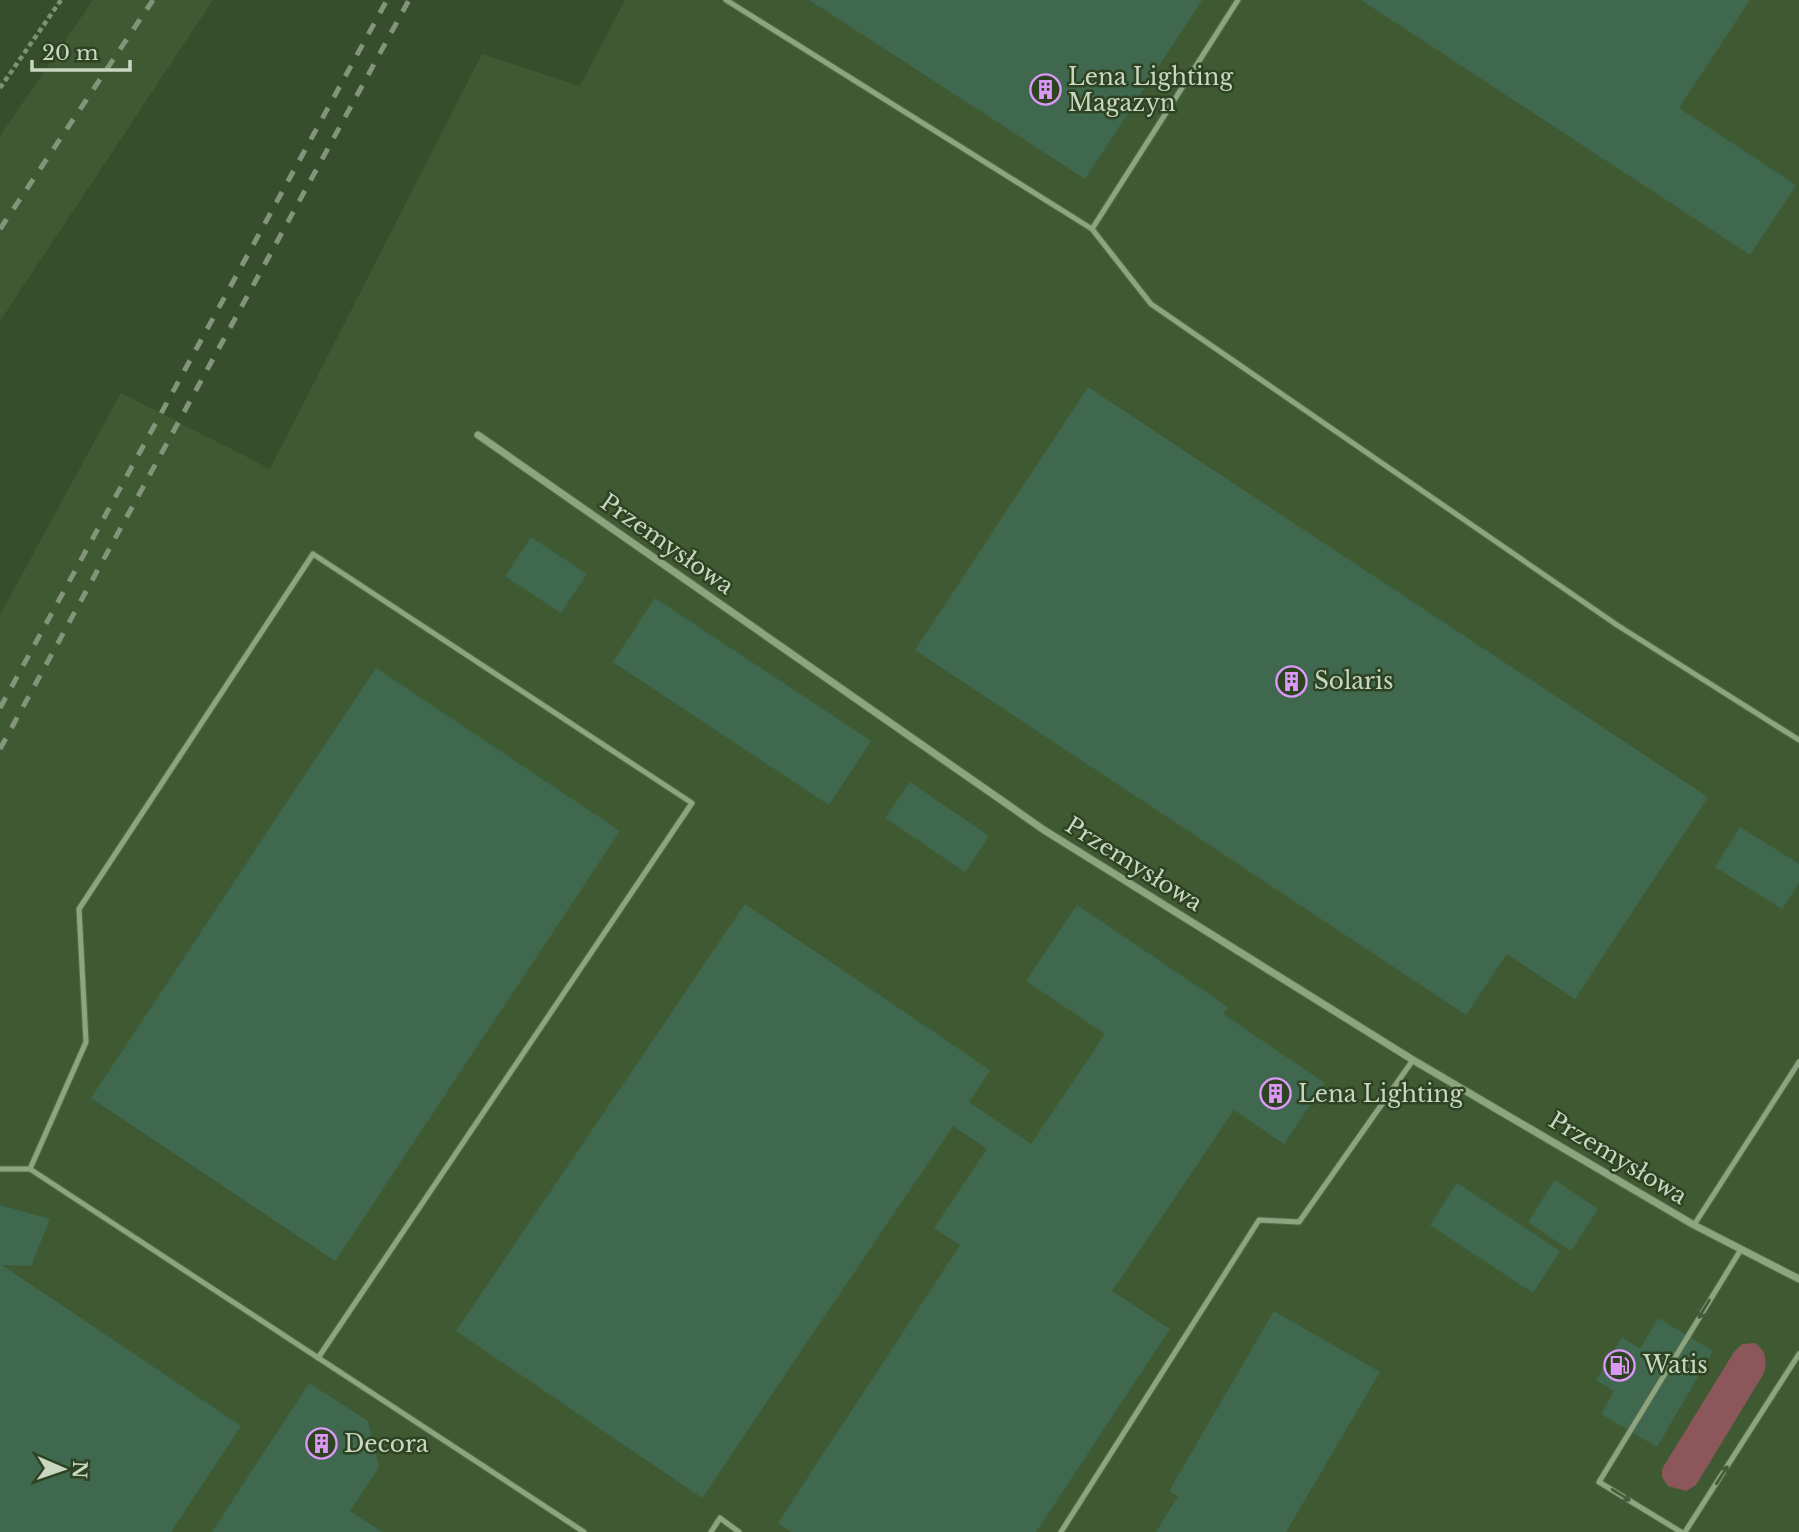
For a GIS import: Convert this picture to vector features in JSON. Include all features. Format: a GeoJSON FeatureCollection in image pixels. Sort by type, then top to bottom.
{"type":"FeatureCollection","features":[{"type":"Feature","properties":{"kind":"street","name":"Przemysłowa"},"geometry":{"type":"LineString","coordinates":[[478,435],[1044,830],[1413,1060],[1694,1225],[1799,1279]]}},
{"type":"Feature","properties":{"kind":"lane"},"geometry":{"type":"LineString","coordinates":[[726,0],[1092,229],[1151,304],[1616,625],[1799,740]]}},
{"type":"Feature","properties":{"kind":"lane"},"geometry":{"type":"LineString","coordinates":[[1092,229],[1238,0]]}},
{"type":"Feature","properties":{"kind":"lane"},"geometry":{"type":"LineString","coordinates":[[30,1169],[86,1042],[79,909],[313,554],[692,803],[318,1358]]}},
{"type":"Feature","properties":{"kind":"lane"},"geometry":{"type":"LineString","coordinates":[[1061,1532],[1259,1220],[1299,1222],[1413,1060]]}},
{"type":"Feature","properties":{"kind":"lane"},"geometry":{"type":"LineString","coordinates":[[1694,1225],[1799,1062]]}},
{"type":"Feature","properties":{"kind":"lane"},"geometry":{"type":"LineString","coordinates":[[0,1169],[30,1169],[584,1532]]}},
{"type":"Feature","properties":{"kind":"lane"},"geometry":{"type":"LineString","coordinates":[[1740,1251],[1599,1482],[1683,1532],[1799,1354]]}},
{"type":"Feature","properties":{"kind":"lane"},"geometry":{"type":"LineString","coordinates":[[711,1532],[720,1518],[739,1532]]}},
{"type":"Feature","properties":{"kind":"path"},"geometry":{"type":"LineString","coordinates":[[0,88],[61,0]]}},
{"type":"Feature","properties":{"kind":"shaded area"},"geometry":{"type":"Polygon","coordinates":[[[93,0],[213,0],[0,321],[0,136],[93,0]]]}},
{"type":"Feature","properties":{"kind":"shaded area"},"geometry":{"type":"Polygon","coordinates":[[[625,0],[1799,0],[1799,1532],[0,1532],[0,615],[121,393],[270,469],[482,54],[580,86],[625,0]]]}},
{"type":"Feature","properties":{"kind":"shaded area"},"geometry":{"type":"Polygon","coordinates":[[[1755,1343],[1765,1356],[1764,1373],[1696,1485],[1686,1491],[1668,1486],[1662,1477],[1662,1469],[1734,1352],[1742,1344],[1755,1343]]]}},
{"type":"Feature","properties":{"kind":"building","name":"Lena Lighting Magazyn"},"geometry":{"type":"Polygon","coordinates":[[[809,0],[1202,0],[1085,179],[809,0]]]}},
{"type":"Feature","properties":{"kind":"building"},"geometry":{"type":"Polygon","coordinates":[[[1361,0],[1750,0],[1679,108],[1796,185],[1750,255],[1361,0]]]}},
{"type":"Feature","properties":{"kind":"building","name":"Solaris"},"geometry":{"type":"Polygon","coordinates":[[[1088,387],[1708,797],[1575,999],[1507,954],[1466,1015],[915,650],[1088,387]]]}},
{"type":"Feature","properties":{"kind":"building"},"geometry":{"type":"Polygon","coordinates":[[[531,537],[587,574],[561,613],[505,576],[531,537]]]}},
{"type":"Feature","properties":{"kind":"building"},"geometry":{"type":"Polygon","coordinates":[[[655,598],[871,741],[829,805],[613,662],[655,598]]]}},
{"type":"Feature","properties":{"kind":"building"},"geometry":{"type":"Polygon","coordinates":[[[376,668],[620,831],[335,1261],[91,1098],[376,668]]]}},
{"type":"Feature","properties":{"kind":"building"},"geometry":{"type":"Polygon","coordinates":[[[910,782],[989,836],[965,872],[885,818],[910,782]]]}},
{"type":"Feature","properties":{"kind":"building"},"geometry":{"type":"Polygon","coordinates":[[[1740,827],[1799,864],[1799,883],[1782,909],[1715,867],[1740,827]]]}},
{"type":"Feature","properties":{"kind":"building"},"geometry":{"type":"Polygon","coordinates":[[[745,904],[990,1070],[969,1102],[1031,1144],[1105,1034],[1026,981],[1077,905],[1228,1007],[1223,1014],[1325,1083],[1284,1144],[1234,1110],[1112,1291],[1170,1329],[1036,1532],[791,1532],[778,1523],[960,1245],[934,1228],[987,1149],[953,1126],[702,1498],[456,1331],[745,904]]]}},
{"type":"Feature","properties":{"kind":"building"},"geometry":{"type":"Polygon","coordinates":[[[1555,1180],[1598,1209],[1571,1251],[1528,1222],[1555,1180]]]}},
{"type":"Feature","properties":{"kind":"building"},"geometry":{"type":"Polygon","coordinates":[[[1457,1183],[1560,1251],[1533,1293],[1430,1225],[1457,1183]]]}},
{"type":"Feature","properties":{"kind":"building"},"geometry":{"type":"Polygon","coordinates":[[[0,1205],[50,1219],[31,1266],[2,1265],[241,1426],[171,1532],[0,1532],[0,1205]]]}},
{"type":"Feature","properties":{"kind":"building"},"geometry":{"type":"Polygon","coordinates":[[[1274,1311],[1380,1372],[1286,1532],[1156,1532],[1178,1496],[1169,1491],[1274,1311]]]}},
{"type":"Feature","properties":{"kind":"building"},"geometry":{"type":"Polygon","coordinates":[[[1658,1318],[1713,1351],[1657,1447],[1601,1414],[1614,1391],[1596,1380],[1622,1337],[1640,1349],[1658,1318]]]}},
{"type":"Feature","properties":{"kind":"building","name":"Decora"},"geometry":{"type":"Polygon","coordinates":[[[309,1383],[368,1421],[379,1467],[350,1511],[382,1532],[212,1532],[309,1383]]]}},
{"type":"Feature","properties":{"kind":"railway"},"geometry":{"type":"LineString","coordinates":[[0,229],[153,0]]}},
{"type":"Feature","properties":{"kind":"railway"},"geometry":{"type":"LineString","coordinates":[[0,708],[387,0]]}},
{"type":"Feature","properties":{"kind":"railway"},"geometry":{"type":"LineString","coordinates":[[0,749],[409,0]]}},
{"type":"Feature","properties":{"kind":"place","name":"Lena Lighting Magazyn"},"geometry":{"type":"Point","coordinates":[1045,90]}},
{"type":"Feature","properties":{"kind":"place","name":"Solaris"},"geometry":{"type":"Point","coordinates":[1291,681]}},
{"type":"Feature","properties":{"kind":"place","name":"Lena Lighting"},"geometry":{"type":"Point","coordinates":[1275,1094]}},
{"type":"Feature","properties":{"kind":"place","name":"Watis"},"geometry":{"type":"Point","coordinates":[1620,1365]}},
{"type":"Feature","properties":{"kind":"place","name":"Decora"},"geometry":{"type":"Point","coordinates":[321,1444]}}]}
